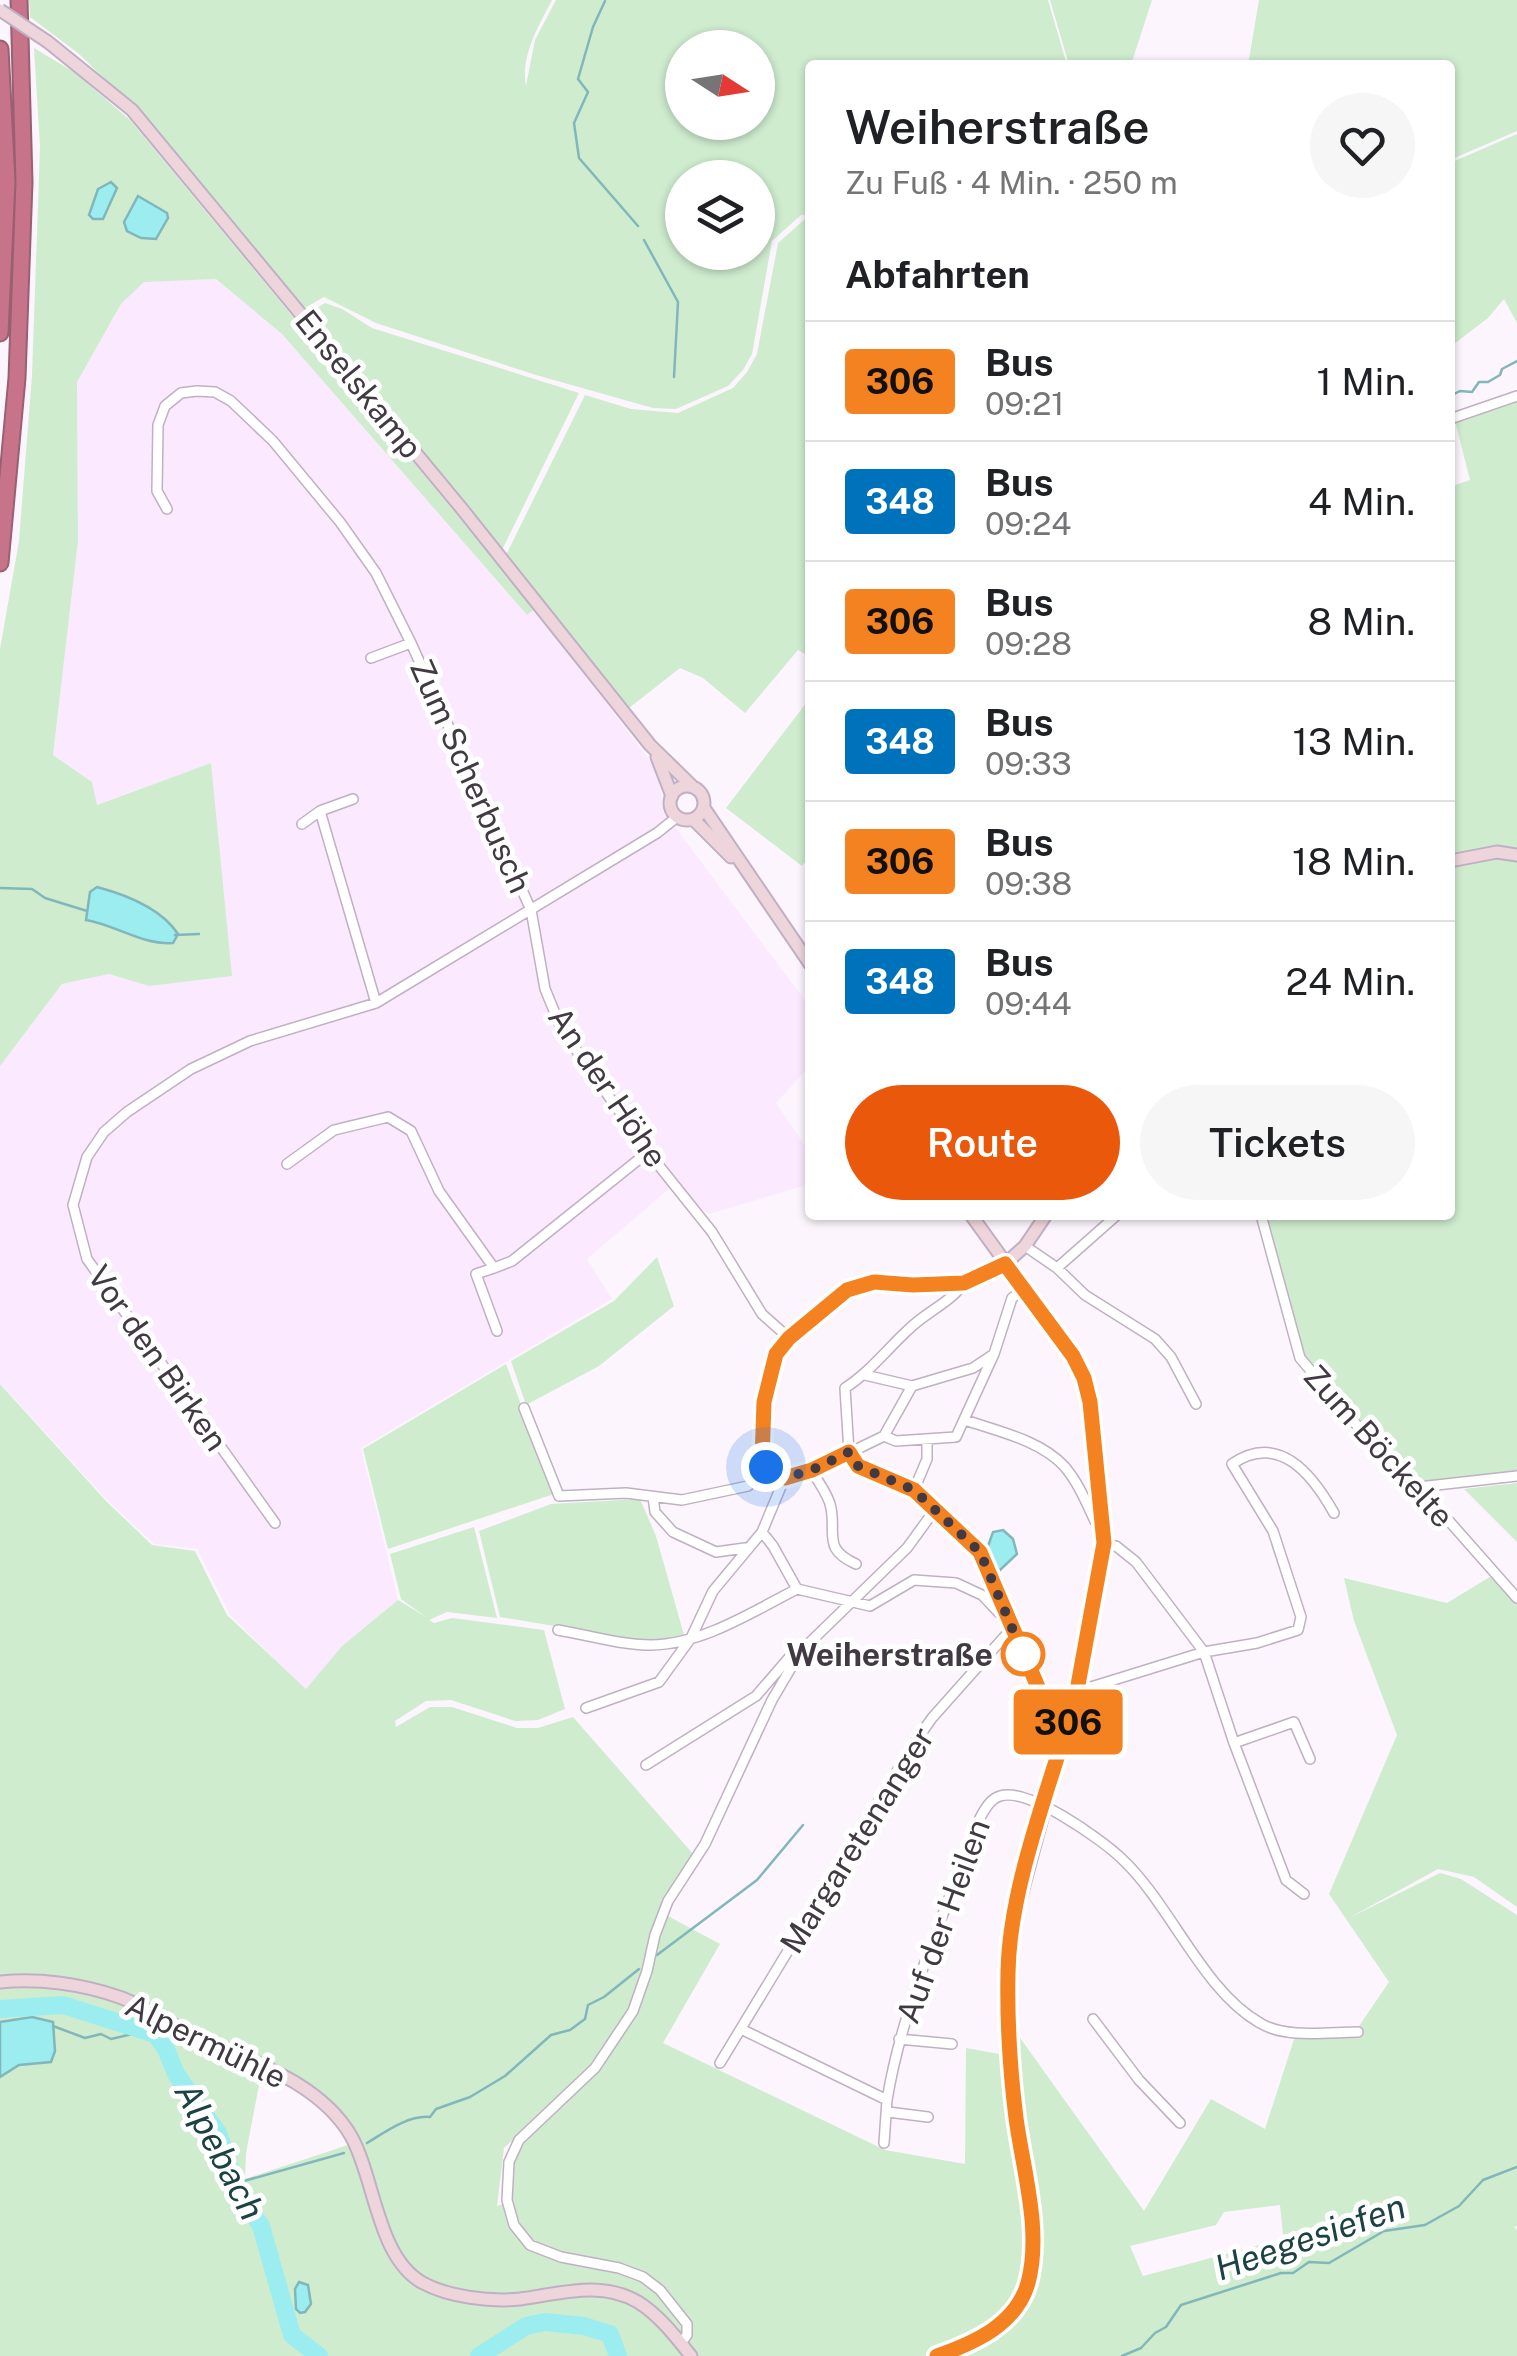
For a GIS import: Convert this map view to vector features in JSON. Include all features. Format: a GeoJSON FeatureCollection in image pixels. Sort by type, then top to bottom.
{"type":"FeatureCollection","features":[{"type":"Feature","properties":{"kind":"highway"},"geometry":{"type":"LineString","coordinates":[[0,563],[17,378],[24,182],[19,0]]}},
{"type":"Feature","properties":{"kind":"highway"},"geometry":{"type":"LineString","coordinates":[[0,50],[7,182],[0,333]]}},
{"type":"Feature","properties":{"kind":"main road","name":"Enselskamp"},"geometry":{"type":"LineString","coordinates":[[0,10],[48,42],[144,124],[451,496],[650,745],[703,795],[704,808],[805,957]]}},
{"type":"Feature","properties":{"kind":"main road","name":"Enselskamp"},"geometry":{"type":"LineString","coordinates":[[650,745],[663,768],[676,817]]}},
{"type":"Feature","properties":{"kind":"main road"},"geometry":{"type":"LineString","coordinates":[[672,796],[680,787],[692,786]]}},
{"type":"Feature","properties":{"kind":"main road"},"geometry":{"type":"LineString","coordinates":[[676,817],[693,820],[704,808]]}},
{"type":"Feature","properties":{"kind":"main road","name":"Enselskamp"},"geometry":{"type":"LineString","coordinates":[[693,820],[711,834],[757,887]]}},
{"type":"Feature","properties":{"kind":"main road"},"geometry":{"type":"LineString","coordinates":[[1455,859],[1498,852],[1517,855]]}},
{"type":"Feature","properties":{"kind":"main road"},"geometry":{"type":"LineString","coordinates":[[937,2356],[988,2334],[1006,2319],[1019,2304],[1031,2269],[1032,2226],[1016,2113],[1008,1972],[1010,1934],[1078,1685],[1104,1543],[1090,1402],[1084,1378],[1073,1356],[974,1220]]}},
{"type":"Feature","properties":{"kind":"main road"},"geometry":{"type":"LineString","coordinates":[[1005,1264],[1025,1246],[1043,1220]]}},
{"type":"Feature","properties":{"kind":"main road","name":"Alpermühle"},"geometry":{"type":"LineString","coordinates":[[0,1982],[31,1978],[120,1997],[302,2088],[351,2135],[393,2249],[420,2282],[444,2292],[515,2300],[591,2289],[614,2292],[654,2313],[691,2356]]}},
{"type":"Feature","properties":{"kind":"street","name":"Zum Scherbusch"},"geometry":{"type":"LineString","coordinates":[[168,509],[157,490],[158,425],[164,406],[180,393],[215,392],[231,401],[273,441],[376,573],[531,910]]}},
{"type":"Feature","properties":{"kind":"street"},"geometry":{"type":"LineString","coordinates":[[1455,417],[1517,396]]}},
{"type":"Feature","properties":{"kind":"street","name":"Zum Scherbusch"},"geometry":{"type":"LineString","coordinates":[[370,658],[411,643]]}},
{"type":"Feature","properties":{"kind":"street"},"geometry":{"type":"LineString","coordinates":[[302,824],[320,811],[352,799]]}},
{"type":"Feature","properties":{"kind":"street"},"geometry":{"type":"LineString","coordinates":[[320,811],[376,1002]]}},
{"type":"Feature","properties":{"kind":"street"},"geometry":{"type":"LineString","coordinates":[[531,910],[676,817]]}},
{"type":"Feature","properties":{"kind":"street","name":"Vor den Birken"},"geometry":{"type":"LineString","coordinates":[[275,1523],[88,1259],[72,1205],[87,1157],[104,1132],[127,1112],[191,1069],[250,1041],[376,1002],[531,910]]}},
{"type":"Feature","properties":{"kind":"street","name":"An der Höhe"},"geometry":{"type":"LineString","coordinates":[[531,910],[545,989],[562,1030],[648,1152],[712,1232],[762,1314],[789,1338]]}},
{"type":"Feature","properties":{"kind":"street"},"geometry":{"type":"LineString","coordinates":[[287,1164],[334,1130],[388,1117],[410,1131],[440,1191],[494,1268]]}},
{"type":"Feature","properties":{"kind":"street"},"geometry":{"type":"LineString","coordinates":[[498,1331],[476,1274],[512,1261],[648,1152]]}},
{"type":"Feature","properties":{"kind":"street"},"geometry":{"type":"LineString","coordinates":[[1057,1268],[1111,1220]]}},
{"type":"Feature","properties":{"kind":"street","name":"Zum Böckelte"},"geometry":{"type":"LineString","coordinates":[[1262,1220],[1300,1358],[1365,1436],[1419,1488],[1517,1598]]}},
{"type":"Feature","properties":{"kind":"street"},"geometry":{"type":"LineString","coordinates":[[1025,1246],[1085,1294],[1156,1339],[1172,1357],[1196,1404]]}},
{"type":"Feature","properties":{"kind":"street"},"geometry":{"type":"LineString","coordinates":[[912,1386],[884,1436],[812,1470],[785,1478],[766,1467],[762,1460],[764,1402],[776,1354],[789,1338],[847,1290],[874,1282],[964,1283],[1005,1264]]}},
{"type":"Feature","properties":{"kind":"street"},"geometry":{"type":"LineString","coordinates":[[964,1283],[957,1293],[911,1326],[865,1375],[845,1388],[849,1452],[858,1466],[914,1490],[980,1552],[1047,1708],[1070,1716]]}},
{"type":"Feature","properties":{"kind":"street"},"geometry":{"type":"LineString","coordinates":[[884,1436],[896,1442],[956,1437],[994,1354],[1012,1298],[1023,1290]]}},
{"type":"Feature","properties":{"kind":"street"},"geometry":{"type":"LineString","coordinates":[[865,1375],[912,1386],[973,1368],[994,1354]]}},
{"type":"Feature","properties":{"kind":"street"},"geometry":{"type":"LineString","coordinates":[[524,1408],[559,1496],[609,1492],[682,1500],[748,1486],[766,1467]]}},
{"type":"Feature","properties":{"kind":"street"},"geometry":{"type":"LineString","coordinates":[[964,1420],[1024,1440],[1059,1462],[1079,1487],[1095,1521],[1104,1524]]}},
{"type":"Feature","properties":{"kind":"street"},"geometry":{"type":"LineString","coordinates":[[914,1490],[928,1459],[927,1441]]}},
{"type":"Feature","properties":{"kind":"street"},"geometry":{"type":"LineString","coordinates":[[1078,1685],[1091,1687],[1204,1652],[1257,1643],[1298,1630],[1300,1617],[1273,1531],[1232,1464],[1247,1454],[1269,1450],[1292,1462],[1320,1487],[1334,1513]]}},
{"type":"Feature","properties":{"kind":"street"},"geometry":{"type":"LineString","coordinates":[[812,1470],[831,1505],[832,1544],[844,1559],[856,1564]]}},
{"type":"Feature","properties":{"kind":"street"},"geometry":{"type":"LineString","coordinates":[[1419,1488],[1517,1476]]}},
{"type":"Feature","properties":{"kind":"street"},"geometry":{"type":"LineString","coordinates":[[586,1708],[658,1682],[691,1638],[713,1591],[762,1532],[785,1478]]}},
{"type":"Feature","properties":{"kind":"street"},"geometry":{"type":"LineString","coordinates":[[654,1496],[655,1512],[673,1532],[716,1552],[745,1548]]}},
{"type":"Feature","properties":{"kind":"street"},"geometry":{"type":"LineString","coordinates":[[682,2344],[687,2335],[686,2324],[660,2290],[643,2277],[619,2268],[561,2257],[530,2245],[514,2224],[508,2200],[509,2162],[519,2140],[595,2068],[633,2011],[654,1934],[668,1901],[705,1844],[772,1700],[801,1651],[908,1548],[934,1511]]}},
{"type":"Feature","properties":{"kind":"street"},"geometry":{"type":"LineString","coordinates":[[762,1532],[797,1589]]}},
{"type":"Feature","properties":{"kind":"street"},"geometry":{"type":"LineString","coordinates":[[1104,1543],[1116,1546],[1136,1562],[1204,1652],[1286,1880],[1304,1894]]}},
{"type":"Feature","properties":{"kind":"street"},"geometry":{"type":"LineString","coordinates":[[558,1630],[650,1645],[691,1638],[728,1624],[797,1589],[870,1606],[914,1580],[956,1583],[982,1596],[999,1613],[1008,1614]]}},
{"type":"Feature","properties":{"kind":"street","name":"Margaretenanger"},"geometry":{"type":"LineString","coordinates":[[720,2063],[911,1748],[978,1665],[1005,1636],[1014,1632]]}},
{"type":"Feature","properties":{"kind":"street"},"geometry":{"type":"LineString","coordinates":[[646,1765],[756,1696],[794,1652],[801,1651]]}},
{"type":"Feature","properties":{"kind":"street"},"geometry":{"type":"LineString","coordinates":[[1234,1743],[1294,1722],[1310,1759]]}},
{"type":"Feature","properties":{"kind":"street","name":"Auf der Heilen"},"geometry":{"type":"LineString","coordinates":[[884,2143],[887,2100],[900,2039],[986,1806],[998,1796],[1010,1795],[1043,1806]]}},
{"type":"Feature","properties":{"kind":"street"},"geometry":{"type":"LineString","coordinates":[[1043,1806],[1121,1858],[1246,2014],[1279,2031],[1358,2032]]}},
{"type":"Feature","properties":{"kind":"street"},"geometry":{"type":"LineString","coordinates":[[1093,2019],[1138,2080],[1180,2123]]}},
{"type":"Feature","properties":{"kind":"street"},"geometry":{"type":"LineString","coordinates":[[741,2029],[887,2100]]}},
{"type":"Feature","properties":{"kind":"street","name":"Auf der Heilen"},"geometry":{"type":"LineString","coordinates":[[900,2039],[952,2044]]}},
{"type":"Feature","properties":{"kind":"street"},"geometry":{"type":"LineString","coordinates":[[888,2112],[928,2118]]}},
{"type":"Feature","properties":{"kind":"shaded area"},"geometry":{"type":"Polygon","coordinates":[[[216,279],[282,334],[526,614],[535,609],[659,773],[663,811],[805,1000],[805,1071],[776,1103],[805,1146],[805,1185],[709,1214],[670,1188],[587,1259],[612,1299],[361,1448],[398,1600],[342,1646],[306,1690],[230,1615],[197,1549],[154,1544],[107,1500],[0,1383],[0,1066],[62,984],[109,974],[149,986],[211,763],[96,805],[92,782],[53,755],[78,541],[77,382],[121,304],[144,281],[216,279]]]}},
{"type":"Feature","properties":{"kind":"green space"},"geometry":{"type":"Polygon","coordinates":[[[29,0],[552,0],[528,53],[526,86],[535,40],[556,0],[1048,0],[1066,60],[805,60],[805,215],[775,238],[775,160],[665,160],[665,270],[767,270],[752,354],[743,370],[728,386],[676,409],[653,408],[536,375],[376,323],[324,297],[303,309],[134,107],[79,54],[30,17],[29,0]]]}},
{"type":"Feature","properties":{"kind":"green space"},"geometry":{"type":"Polygon","coordinates":[[[1050,0],[1152,0],[1133,60],[1068,60],[1050,0]]]}},
{"type":"Feature","properties":{"kind":"green space"},"geometry":{"type":"Polygon","coordinates":[[[1259,0],[1517,0],[1517,131],[1455,158],[1455,60],[1249,60],[1259,0]]]}},
{"type":"Feature","properties":{"kind":"green space"},"geometry":{"type":"Polygon","coordinates":[[[34,48],[74,72],[130,120],[535,609],[527,615],[282,334],[216,279],[144,282],[121,304],[77,382],[78,541],[53,755],[92,782],[97,805],[211,763],[232,976],[149,986],[109,974],[62,984],[0,1066],[0,649],[19,541],[32,375],[40,147],[34,48]]]}},
{"type":"Feature","properties":{"kind":"green space"},"geometry":{"type":"Polygon","coordinates":[[[1517,134],[1517,323],[1504,299],[1488,318],[1455,343],[1455,161],[1517,134]]]}},
{"type":"Feature","properties":{"kind":"green space"},"geometry":{"type":"Polygon","coordinates":[[[805,219],[805,654],[798,650],[745,713],[703,678],[680,668],[629,708],[505,557],[585,395],[631,409],[678,413],[733,388],[757,354],[778,243],[805,219]]]}},
{"type":"Feature","properties":{"kind":"green space"},"geometry":{"type":"Polygon","coordinates":[[[325,303],[372,328],[579,393],[502,550],[308,313],[325,303]]]}},
{"type":"Feature","properties":{"kind":"green space"},"geometry":{"type":"Polygon","coordinates":[[[1517,398],[1517,850],[1479,848],[1455,855],[1455,485],[1470,480],[1455,421],[1517,398]]]}},
{"type":"Feature","properties":{"kind":"green space"},"geometry":{"type":"Polygon","coordinates":[[[805,705],[805,862],[802,866],[726,808],[805,705]]]}},
{"type":"Feature","properties":{"kind":"green space"},"geometry":{"type":"Polygon","coordinates":[[[1497,858],[1517,861],[1517,1476],[1420,1486],[1304,1356],[1268,1220],[1455,1220],[1455,864],[1497,858]]]}},
{"type":"Feature","properties":{"kind":"green space"},"geometry":{"type":"Polygon","coordinates":[[[657,1257],[674,1306],[599,1366],[526,1405],[511,1361],[614,1301],[657,1257]]]}},
{"type":"Feature","properties":{"kind":"green space"},"geometry":{"type":"Polygon","coordinates":[[[506,1364],[554,1494],[388,1549],[363,1449],[506,1364]]]}},
{"type":"Feature","properties":{"kind":"green space"},"geometry":{"type":"Polygon","coordinates":[[[0,1384],[106,1501],[152,1545],[195,1551],[227,1615],[306,1689],[342,1646],[398,1600],[426,1617],[401,1599],[390,1554],[474,1527],[497,1618],[447,1612],[429,1620],[434,1623],[452,1618],[544,1630],[565,1709],[538,1720],[515,1721],[451,1700],[426,1701],[395,1721],[396,1727],[430,1707],[452,1707],[517,1728],[538,1728],[573,1717],[694,1855],[666,1900],[656,1938],[666,1915],[720,1944],[663,2043],[885,2150],[965,2164],[966,2048],[1005,2055],[1026,2225],[1020,2292],[1032,2291],[1041,2267],[1041,2247],[1023,2111],[1018,2035],[1144,2211],[1211,2099],[1265,2129],[1296,2033],[1357,2029],[1389,1982],[1329,1894],[1397,1735],[1354,1621],[1344,1578],[1447,1603],[1493,1575],[1517,1600],[1517,1907],[1474,1877],[1438,1869],[1349,1918],[1440,1873],[1461,1879],[1517,1915],[1517,2356],[0,2356],[0,1384]],[[261,2075],[245,2179],[348,2145],[324,2111],[299,2093],[261,2075]],[[583,2075],[504,2148],[497,2206],[511,2201],[513,2163],[522,2142],[583,2075]],[[1280,2205],[1224,2212],[1216,2225],[1130,2246],[1143,2276],[1358,2219],[1359,2215],[1283,2235],[1280,2205]]]}},
{"type":"Feature","properties":{"kind":"green space"},"geometry":{"type":"Polygon","coordinates":[[[1517,1483],[1517,1542],[1464,1489],[1517,1483]]]}},
{"type":"Feature","properties":{"kind":"green space"},"geometry":{"type":"Polygon","coordinates":[[[640,1499],[656,1536],[684,1635],[650,1642],[500,1617],[479,1531],[551,1504],[640,1499]]]}},
{"type":"Feature","properties":{"kind":"water"},"geometry":{"type":"Polygon","coordinates":[[[111,182],[117,188],[103,219],[93,219],[89,215],[98,189],[111,182]]]}},
{"type":"Feature","properties":{"kind":"water"},"geometry":{"type":"Polygon","coordinates":[[[138,196],[167,213],[156,239],[141,238],[127,231],[124,222],[138,196]]]}},
{"type":"Feature","properties":{"kind":"water"},"geometry":{"type":"Polygon","coordinates":[[[97,887],[153,910],[178,934],[173,943],[151,941],[86,920],[90,892],[97,887]]]}},
{"type":"Feature","properties":{"kind":"water"},"geometry":{"type":"Polygon","coordinates":[[[1003,1530],[1013,1539],[1017,1554],[999,1571],[987,1549],[993,1532],[1003,1530]]]}},
{"type":"Feature","properties":{"kind":"water"},"geometry":{"type":"Polygon","coordinates":[[[32,2017],[53,2022],[55,2051],[51,2062],[19,2065],[0,2077],[0,2022],[32,2017]]]}},
{"type":"Feature","properties":{"kind":"water"},"geometry":{"type":"Polygon","coordinates":[[[299,2282],[308,2285],[311,2304],[300,2313],[296,2309],[295,2289],[299,2282]]]}},
{"type":"Feature","properties":{"kind":"waterway"},"geometry":{"type":"LineString","coordinates":[[605,1],[578,79],[588,92],[574,123],[579,158],[638,226]]}},
{"type":"Feature","properties":{"kind":"waterway"},"geometry":{"type":"LineString","coordinates":[[644,240],[678,302],[674,377]]}},
{"type":"Feature","properties":{"kind":"waterway"},"geometry":{"type":"LineString","coordinates":[[1455,394],[1472,392],[1479,382],[1488,382],[1517,361]]}},
{"type":"Feature","properties":{"kind":"waterway"},"geometry":{"type":"LineString","coordinates":[[0,888],[32,889],[45,898],[87,911]]}},
{"type":"Feature","properties":{"kind":"waterway"},"geometry":{"type":"LineString","coordinates":[[175,935],[199,934]]}},
{"type":"Feature","properties":{"kind":"waterway"},"geometry":{"type":"LineString","coordinates":[[657,1955],[757,1880],[803,1825]]}},
{"type":"Feature","properties":{"kind":"waterway"},"geometry":{"type":"LineString","coordinates":[[367,2143],[405,2121],[430,2117],[436,2109],[470,2097],[505,2076],[551,2035],[570,2030],[585,2019],[588,2005],[639,1969]]}},
{"type":"Feature","properties":{"kind":"waterway","name":"Alpebach"},"geometry":{"type":"LineString","coordinates":[[0,2009],[63,2005],[155,2034],[176,2074],[218,2133],[236,2187],[261,2226],[292,2335],[319,2356]]}},
{"type":"Feature","properties":{"kind":"waterway"},"geometry":{"type":"LineString","coordinates":[[53,2026],[85,2038],[101,2034],[111,2039],[145,2031]]}},
{"type":"Feature","properties":{"kind":"waterway"},"geometry":{"type":"LineString","coordinates":[[234,2178],[244,2181],[344,2153]]}},
{"type":"Feature","properties":{"kind":"waterway","name":"Heegesiefen"},"geometry":{"type":"LineString","coordinates":[[1122,2356],[1141,2348],[1166,2327],[1181,2305],[1281,2273],[1293,2273],[1309,2262],[1329,2263],[1384,2231],[1425,2225],[1459,2206],[1483,2180],[1517,2167]]}},
{"type":"Feature","properties":{"kind":"waterway","name":"Alpebach"},"geometry":{"type":"LineString","coordinates":[[479,2356],[526,2326],[545,2322],[584,2326],[610,2334],[618,2356]]}},
{"type":"Feature","properties":{"kind":"bus line","name":"306"},"geometry":{"type":"LineString","coordinates":[[937,2356],[988,2334],[1006,2319],[1019,2304],[1031,2269],[1032,2226],[1010,2053],[1010,1934],[1070,1716],[1047,1708],[980,1552],[914,1490],[858,1466],[849,1452],[785,1478],[766,1467],[762,1460],[764,1402],[776,1354],[789,1338],[847,1290],[874,1282],[964,1283],[1005,1264],[1073,1356],[1090,1402],[1104,1524],[1096,1600],[1078,1685]]}},
{"type":"Feature","properties":{"kind":"place","name":"Weiherstraße"},"geometry":{"type":"Point","coordinates":[1023,1654]}},
{"type":"Feature","properties":{"kind":"route"},"geometry":{"type":"LineString","coordinates":[[766,1467],[785,1478],[849,1452],[858,1466],[914,1490],[980,1552],[1023,1654]]}}]}
